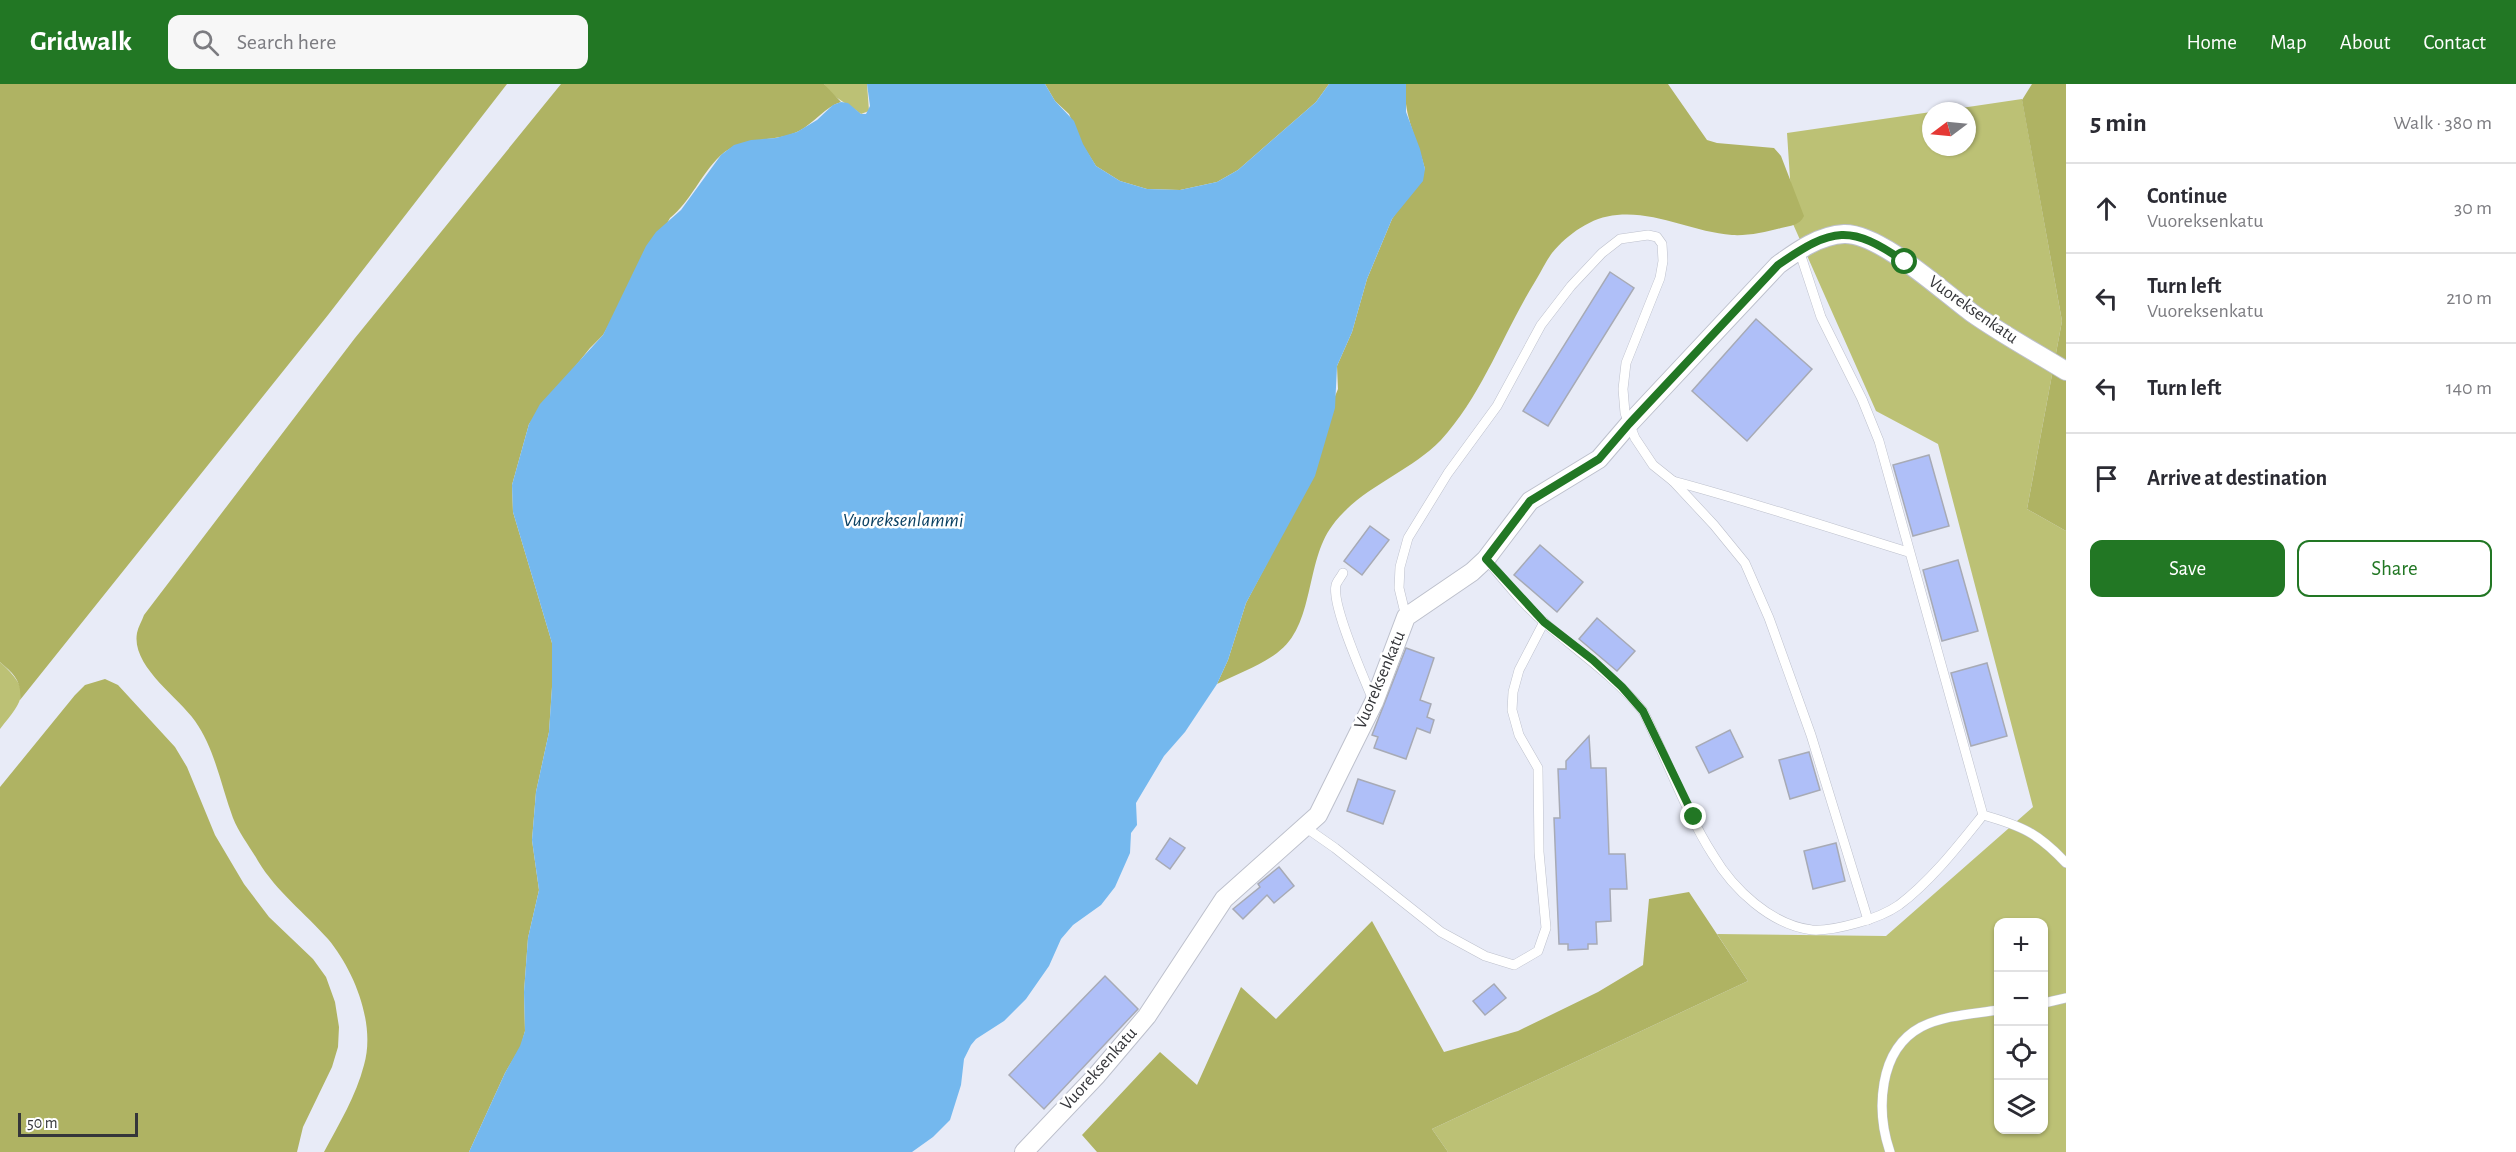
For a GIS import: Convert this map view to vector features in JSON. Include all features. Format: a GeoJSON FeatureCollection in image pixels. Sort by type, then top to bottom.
{"type":"FeatureCollection","features":[{"type":"Feature","properties":{"kind":"street","name":"Vuoreksenkatu"},"geometry":{"type":"LineString","coordinates":[[1024,1152],[1097,1074],[1147,1016],[1224,899],[1318,815],[1374,702],[1406,617],[1472,572],[1486,559],[1530,501],[1599,459],[1778,265],[1799,250],[1825,237],[1846,234],[1876,242],[1974,314],[2066,371]]}},
{"type":"Feature","properties":{"kind":"lane"},"geometry":{"type":"LineString","coordinates":[[1406,617],[1399,588],[1400,567],[1408,538],[1448,473],[1497,406],[1541,325],[1571,286],[1602,253],[1620,239],[1648,235],[1657,237],[1662,244],[1663,261],[1660,278],[1626,363],[1623,402],[1629,424],[1653,465],[1672,481],[1714,525],[1745,563],[1811,735],[1868,920]]}},
{"type":"Feature","properties":{"kind":"lane"},"geometry":{"type":"LineString","coordinates":[[1799,250],[1821,317],[1862,399],[1879,441],[1983,815]]}},
{"type":"Feature","properties":{"kind":"lane"},"geometry":{"type":"LineString","coordinates":[[1672,481],[1730,496],[1908,552]]}},
{"type":"Feature","properties":{"kind":"lane"},"geometry":{"type":"LineString","coordinates":[[1486,559],[1544,622],[1600,667],[1643,711],[1713,855],[1729,878],[1758,905],[1782,921],[1813,930],[1842,927],[1868,920],[1897,906],[1917,891],[1983,815]]}},
{"type":"Feature","properties":{"kind":"lane"},"geometry":{"type":"LineString","coordinates":[[1343,573],[1336,584],[1340,612],[1374,702]]}},
{"type":"Feature","properties":{"kind":"lane"},"geometry":{"type":"LineString","coordinates":[[1305,827],[1335,848],[1424,920],[1459,944],[1485,956],[1514,965],[1538,951],[1546,928],[1539,852],[1538,768],[1519,735],[1512,710],[1519,670],[1544,622]]}},
{"type":"Feature","properties":{"kind":"lane"},"geometry":{"type":"LineString","coordinates":[[1983,815],[2019,825],[2047,842],[2066,863]]}},
{"type":"Feature","properties":{"kind":"lane"},"geometry":{"type":"LineString","coordinates":[[2048,1002],[2066,998]]}},
{"type":"Feature","properties":{"kind":"lane"},"geometry":{"type":"LineString","coordinates":[[1890,1152],[1883,1124],[1882,1090],[1886,1072],[1898,1047],[1920,1027],[1949,1017],[1994,1011]]}},
{"type":"Feature","properties":{"kind":"green space"},"geometry":{"type":"Polygon","coordinates":[[[0,84],[507,84],[328,315],[20,700],[20,688],[16,678],[0,662],[0,84]]]}},
{"type":"Feature","properties":{"kind":"green space"},"geometry":{"type":"Polygon","coordinates":[[[561,84],[824,84],[841,102],[799,131],[738,145],[720,156],[684,204],[670,218],[603,335],[529,424],[512,485],[513,512],[552,643],[552,687],[549,732],[536,792],[532,840],[539,890],[528,938],[524,992],[525,1031],[521,1046],[505,1073],[469,1152],[324,1152],[352,1099],[364,1065],[367,1032],[360,998],[338,952],[273,882],[241,835],[208,743],[195,721],[148,669],[137,645],[138,628],[144,615],[355,338],[561,84]]]}},
{"type":"Feature","properties":{"kind":"green space"},"geometry":{"type":"Polygon","coordinates":[[[824,84],[867,84],[869,111],[861,114],[836,97],[824,84]]]}},
{"type":"Feature","properties":{"kind":"green space"},"geometry":{"type":"Polygon","coordinates":[[[1045,84],[1329,84],[1316,102],[1238,170],[1217,182],[1180,190],[1147,189],[1120,181],[1096,166],[1082,144],[1069,114],[1055,101],[1045,84]]]}},
{"type":"Feature","properties":{"kind":"green space"},"geometry":{"type":"Polygon","coordinates":[[[1406,84],[1668,84],[1707,140],[1774,148],[1781,156],[1804,216],[1791,226],[1738,235],[1717,233],[1646,216],[1617,215],[1598,219],[1573,233],[1558,246],[1548,259],[1481,383],[1456,422],[1428,452],[1356,501],[1332,526],[1317,557],[1298,627],[1289,641],[1270,658],[1217,684],[1228,660],[1246,603],[1266,565],[1338,389],[1337,366],[1352,332],[1367,279],[1392,219],[1425,169],[1408,116],[1406,84]]]}},
{"type":"Feature","properties":{"kind":"green space"},"geometry":{"type":"Polygon","coordinates":[[[2032,84],[2066,84],[2066,531],[2027,509],[2062,321],[2022,100],[2032,84]]]}},
{"type":"Feature","properties":{"kind":"green space"},"geometry":{"type":"Polygon","coordinates":[[[2022,99],[2062,321],[2027,509],[2066,531],[2066,1152],[1448,1152],[1432,1129],[1748,981],[1717,934],[1886,936],[2033,807],[1938,444],[1876,411],[1793,224],[1787,133],[1922,113],[1922,156],[1976,156],[1976,106],[2022,99]]]}},
{"type":"Feature","properties":{"kind":"green space"},"geometry":{"type":"Polygon","coordinates":[[[0,662],[17,680],[21,695],[15,710],[0,729],[0,662]]]}},
{"type":"Feature","properties":{"kind":"green space"},"geometry":{"type":"Polygon","coordinates":[[[105,679],[118,685],[175,747],[187,767],[215,835],[244,884],[269,917],[313,959],[326,977],[335,1002],[339,1027],[338,1047],[332,1067],[303,1127],[297,1152],[0,1152],[0,787],[75,695],[85,685],[105,679]]]}},
{"type":"Feature","properties":{"kind":"green space"},"geometry":{"type":"Polygon","coordinates":[[[1689,892],[1748,981],[1432,1129],[1448,1152],[1097,1152],[1082,1135],[1160,1052],[1197,1085],[1241,987],[1276,1019],[1372,921],[1444,1052],[1518,1031],[1598,992],[1643,965],[1649,899],[1689,892]]]}},
{"type":"Feature","properties":{"kind":"water","name":"Vuoreksenlammi"},"geometry":{"type":"Polygon","coordinates":[[[867,84],[1045,84],[1055,101],[1074,121],[1083,144],[1096,166],[1120,181],[1147,189],[1180,190],[1217,182],[1238,170],[1316,102],[1329,84],[1406,84],[1406,112],[1425,169],[1423,181],[1392,219],[1367,279],[1352,332],[1337,366],[1335,408],[1315,476],[1246,603],[1228,660],[1217,684],[1185,732],[1164,756],[1136,803],[1137,825],[1131,833],[1130,853],[1115,887],[1101,905],[1073,925],[1061,939],[1049,966],[1026,999],[1004,1021],[976,1039],[971,1045],[964,1059],[961,1085],[950,1120],[933,1137],[912,1152],[469,1152],[525,1031],[524,992],[528,938],[539,890],[532,840],[536,792],[549,732],[552,643],[513,512],[512,485],[529,424],[540,404],[603,335],[646,246],[656,232],[681,210],[721,155],[734,145],[797,132],[817,120],[833,105],[841,102],[848,103],[861,114],[866,114],[870,106],[867,84]]]}},
{"type":"Feature","properties":{"kind":"building"},"geometry":{"type":"Polygon","coordinates":[[[1610,272],[1634,288],[1548,426],[1523,411],[1610,272]]]}},
{"type":"Feature","properties":{"kind":"building"},"geometry":{"type":"Polygon","coordinates":[[[1756,319],[1812,369],[1747,441],[1692,391],[1756,319]]]}},
{"type":"Feature","properties":{"kind":"building"},"geometry":{"type":"Polygon","coordinates":[[[1929,455],[1949,526],[1913,536],[1893,465],[1929,455]]]}},
{"type":"Feature","properties":{"kind":"building"},"geometry":{"type":"Polygon","coordinates":[[[1370,526],[1389,540],[1362,575],[1344,561],[1370,526]]]}},
{"type":"Feature","properties":{"kind":"building"},"geometry":{"type":"Polygon","coordinates":[[[1540,545],[1583,582],[1557,612],[1514,575],[1540,545]]]}},
{"type":"Feature","properties":{"kind":"building"},"geometry":{"type":"Polygon","coordinates":[[[1958,560],[1978,631],[1942,641],[1923,570],[1958,560]]]}},
{"type":"Feature","properties":{"kind":"building"},"geometry":{"type":"Polygon","coordinates":[[[1597,618],[1635,651],[1617,671],[1579,639],[1597,618]]]}},
{"type":"Feature","properties":{"kind":"building"},"geometry":{"type":"Polygon","coordinates":[[[1406,648],[1434,658],[1420,700],[1431,704],[1427,717],[1434,720],[1430,733],[1417,728],[1406,759],[1374,748],[1378,737],[1372,735],[1406,648]]]}},
{"type":"Feature","properties":{"kind":"building"},"geometry":{"type":"Polygon","coordinates":[[[1987,663],[2007,736],[1971,746],[1951,673],[1987,663]]]}},
{"type":"Feature","properties":{"kind":"building"},"geometry":{"type":"Polygon","coordinates":[[[1730,730],[1743,757],[1709,773],[1696,747],[1730,730]]]}},
{"type":"Feature","properties":{"kind":"building"},"geometry":{"type":"Polygon","coordinates":[[[1589,736],[1591,768],[1606,768],[1609,854],[1625,854],[1627,889],[1610,889],[1611,921],[1596,922],[1597,944],[1588,944],[1588,949],[1568,950],[1568,944],[1559,944],[1554,818],[1560,818],[1558,769],[1566,769],[1566,761],[1589,736]]]}},
{"type":"Feature","properties":{"kind":"building"},"geometry":{"type":"Polygon","coordinates":[[[1809,752],[1820,790],[1790,799],[1779,760],[1809,752]]]}},
{"type":"Feature","properties":{"kind":"building"},"geometry":{"type":"Polygon","coordinates":[[[1358,779],[1395,791],[1383,824],[1347,811],[1358,779]]]}},
{"type":"Feature","properties":{"kind":"building"},"geometry":{"type":"Polygon","coordinates":[[[1170,838],[1185,848],[1170,869],[1156,859],[1170,838]]]}},
{"type":"Feature","properties":{"kind":"building"},"geometry":{"type":"Polygon","coordinates":[[[1836,843],[1845,881],[1813,889],[1804,851],[1836,843]]]}},
{"type":"Feature","properties":{"kind":"building"},"geometry":{"type":"Polygon","coordinates":[[[1279,867],[1294,886],[1274,903],[1267,895],[1243,919],[1233,909],[1260,887],[1258,884],[1279,867]]]}},
{"type":"Feature","properties":{"kind":"building"},"geometry":{"type":"Polygon","coordinates":[[[1105,976],[1138,1009],[1044,1109],[1009,1075],[1105,976]]]}},
{"type":"Feature","properties":{"kind":"building"},"geometry":{"type":"Polygon","coordinates":[[[1494,984],[1506,998],[1485,1015],[1473,1001],[1494,984]]]}},
{"type":"Feature","properties":{"kind":"route"},"geometry":{"type":"LineString","coordinates":[[1694,817],[1643,711],[1622,687],[1593,660],[1544,622],[1486,559],[1530,501],[1599,459],[1778,265],[1799,250],[1825,237],[1846,234],[1876,242],[1905,262]]}}]}
